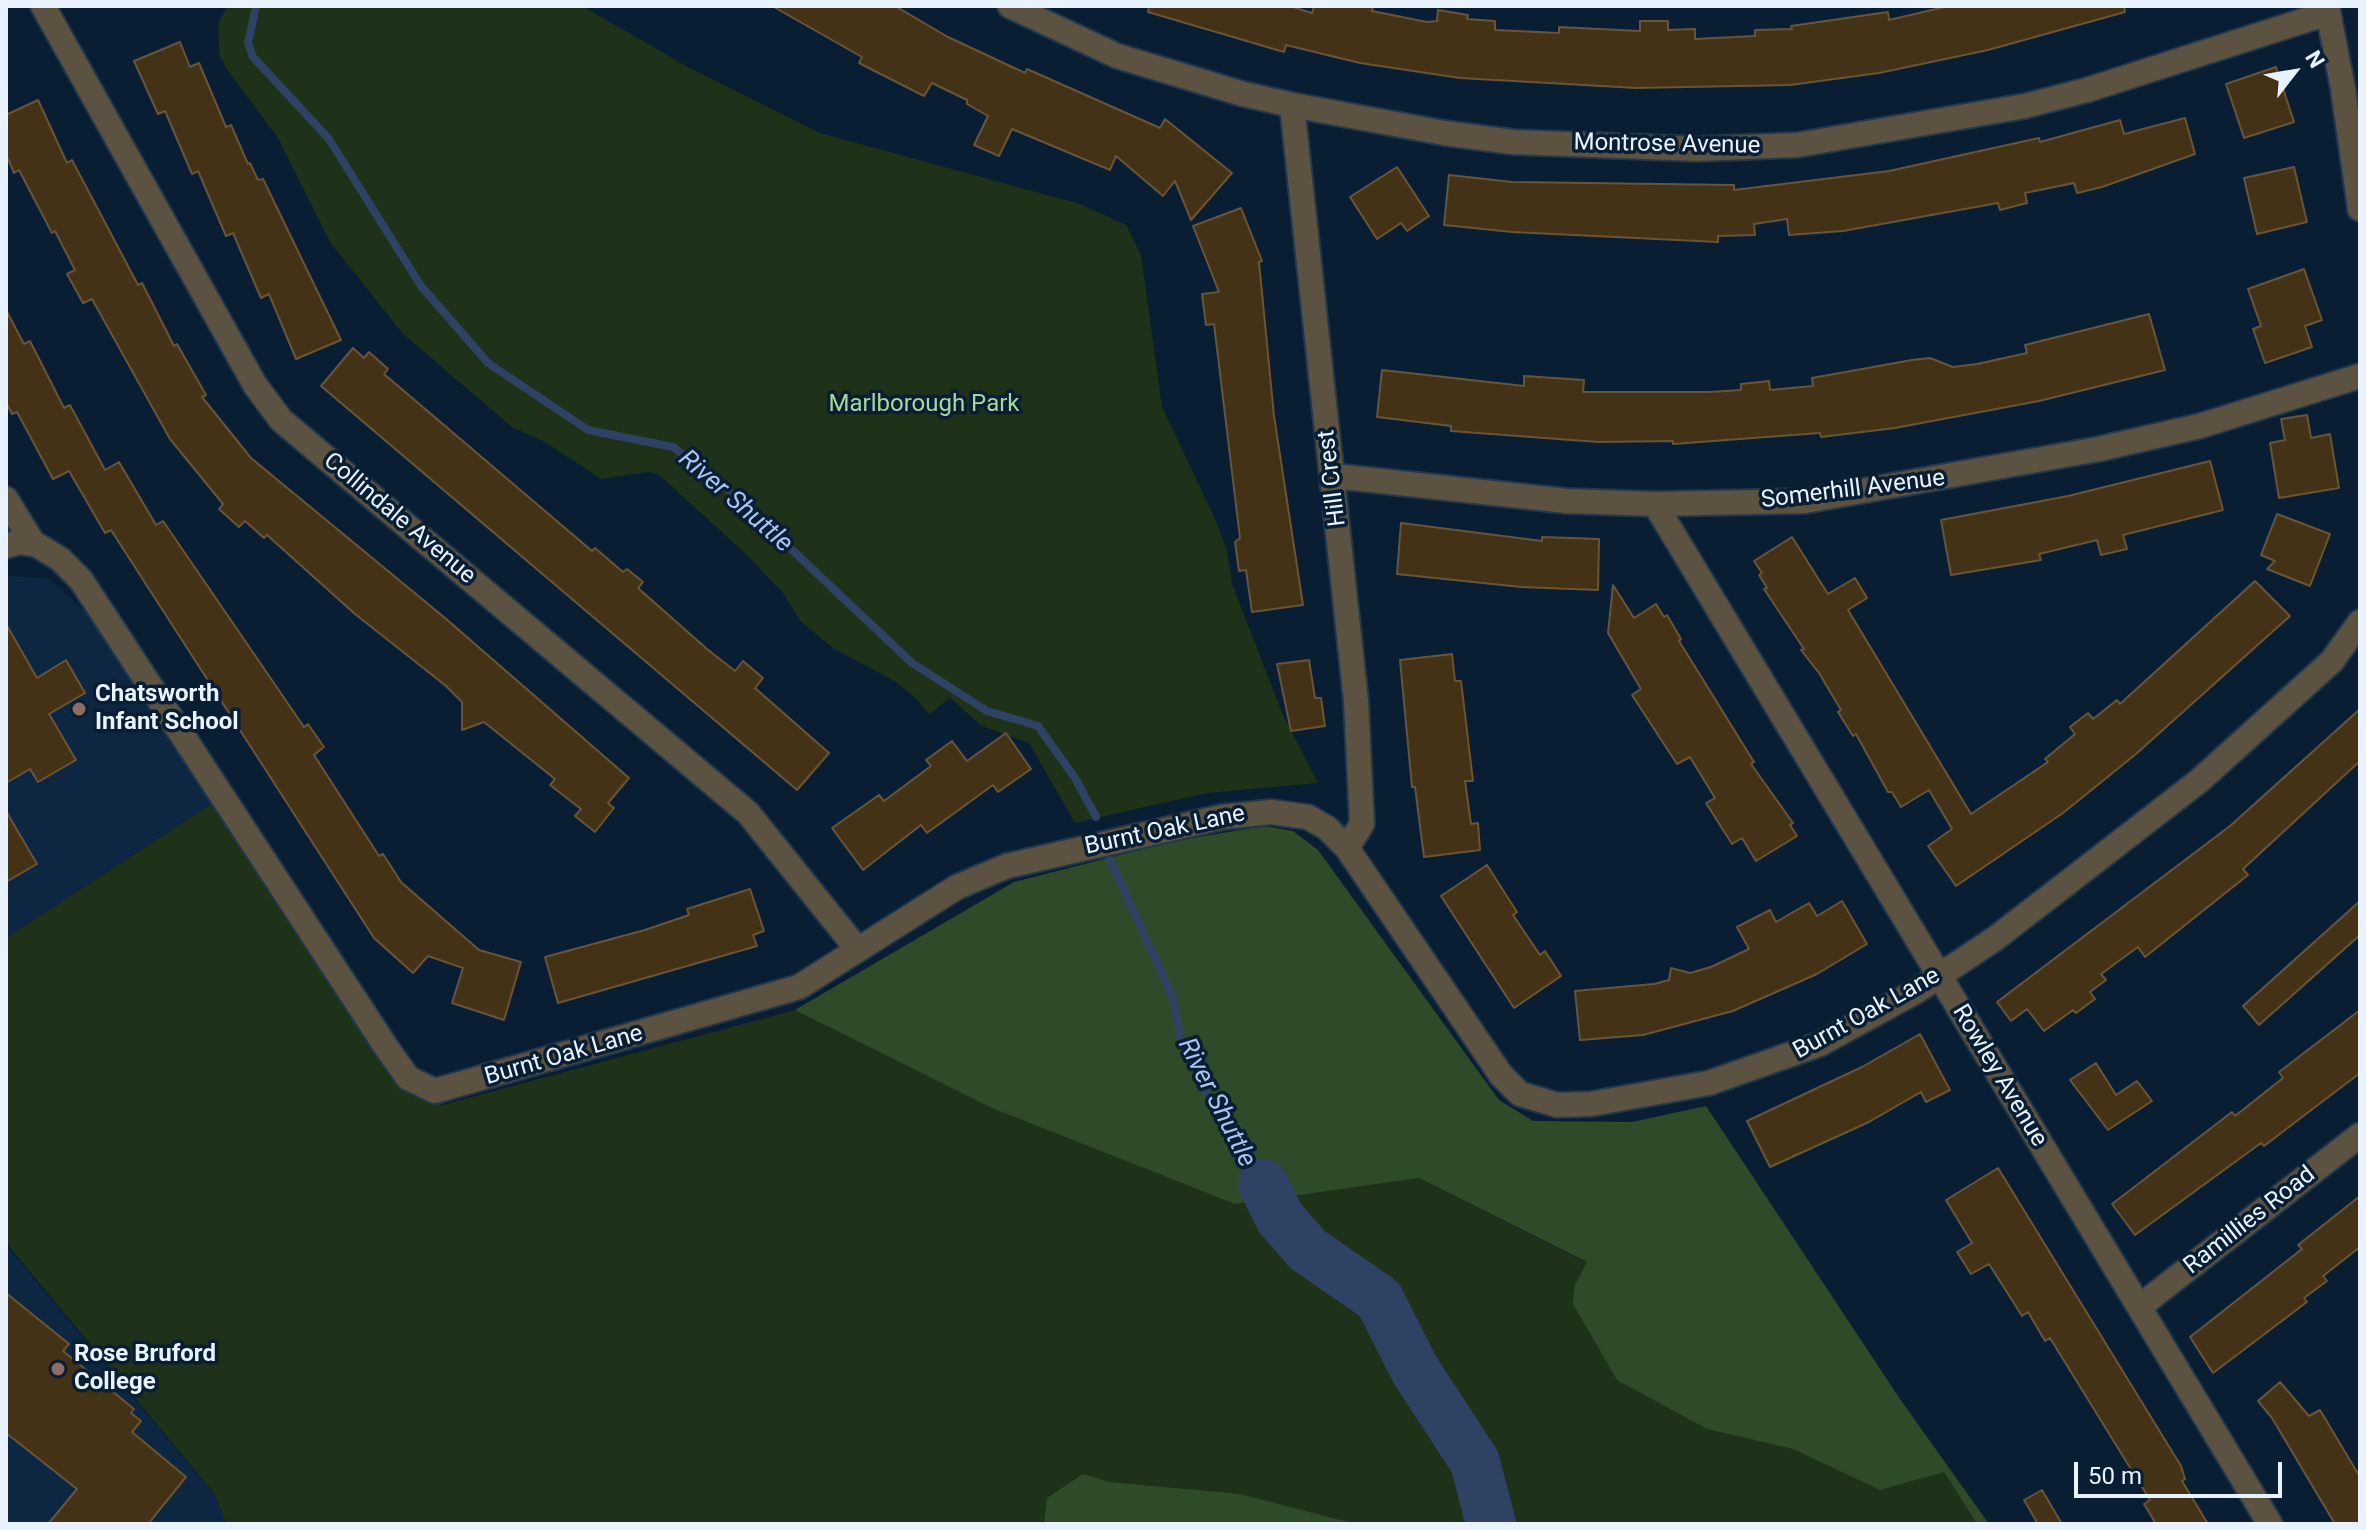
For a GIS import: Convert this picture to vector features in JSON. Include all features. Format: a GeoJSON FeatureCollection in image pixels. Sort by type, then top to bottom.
{"type":"FeatureCollection","features":[{"type":"Feature","properties":{"kind":"street","name":"Collindale Avenue"},"geometry":{"type":"LineString","coordinates":[[43,6],[255,385],[281,420],[748,813],[858,950]]}},
{"type":"Feature","properties":{"kind":"street","name":"Montrose Avenue"},"geometry":{"type":"LineString","coordinates":[[1010,6],[1117,56],[1243,94],[1292,105],[1444,133],[1513,142],[1698,149],[1797,145],[2025,106],[2087,90],[2327,10]]}},
{"type":"Feature","properties":{"kind":"street"},"geometry":{"type":"LineString","coordinates":[[2327,10],[2360,209]]}},
{"type":"Feature","properties":{"kind":"street","name":"Hill Crest"},"geometry":{"type":"LineString","coordinates":[[1292,105],[1334,476],[1363,797],[1362,824],[1347,848]]}},
{"type":"Feature","properties":{"kind":"street","name":"Somerhill Avenue"},"geometry":{"type":"LineString","coordinates":[[1334,476],[1567,501],[1655,504],[1805,501],[1945,479],[2200,426],[2360,376]]}},
{"type":"Feature","properties":{"kind":"street"},"geometry":{"type":"LineString","coordinates":[[6,499],[33,543],[6,546]]}},
{"type":"Feature","properties":{"kind":"street","name":"Rowley Avenue"},"geometry":{"type":"LineString","coordinates":[[1655,504],[2270,1524]]}},
{"type":"Feature","properties":{"kind":"street","name":"Burnt Oak Lane"},"geometry":{"type":"LineString","coordinates":[[33,543],[60,559],[90,592],[408,1078],[416,1084],[445,1091],[760,1000],[808,983],[957,887],[1007,866],[1222,817],[1271,812],[1308,817],[1327,828],[1347,848],[1501,1075],[1520,1094],[1536,1101],[1591,1104],[1709,1083],[1820,1044],[1939,976],[2071,882],[2199,781],[2332,661],[2360,622]]}},
{"type":"Feature","properties":{"kind":"street","name":"Ramillies Road"},"geometry":{"type":"LineString","coordinates":[[2139,1307],[2360,1135]]}},
{"type":"Feature","properties":{"kind":"shaded area","name":"Chatsworth Infant School"},"geometry":{"type":"Polygon","coordinates":[[[6,576],[48,578],[90,616],[213,803],[6,938],[6,576]]]}},
{"type":"Feature","properties":{"kind":"shaded area","name":"Rose Bruford College"},"geometry":{"type":"Polygon","coordinates":[[[6,1245],[213,1493],[227,1524],[6,1524],[6,1245]]]}},
{"type":"Feature","properties":{"kind":"green space","name":"Marlborough Park"},"geometry":{"type":"Polygon","coordinates":[[[228,6],[582,6],[686,66],[820,133],[1080,204],[1126,225],[1141,255],[1162,407],[1216,521],[1227,551],[1232,584],[1283,715],[1318,783],[1207,793],[1075,823],[1029,743],[982,726],[950,698],[929,714],[915,697],[894,681],[833,648],[801,622],[783,593],[747,555],[658,474],[648,472],[601,479],[545,442],[512,427],[403,334],[330,242],[278,138],[226,68],[219,53],[218,23],[228,6]]]}},
{"type":"Feature","properties":{"kind":"green space"},"geometry":{"type":"Polygon","coordinates":[[[213,803],[407,1092],[442,1105],[795,1010],[1014,882],[1244,1090],[1856,1398],[1944,1472],[1977,1524],[227,1524],[213,1492],[6,1243],[6,938],[213,803]]]}},
{"type":"Feature","properties":{"kind":"green space"},"geometry":{"type":"Polygon","coordinates":[[[1264,826],[1293,831],[1318,850],[1499,1100],[1533,1121],[1632,1122],[1706,1106],[1900,1399],[1989,1524],[1977,1524],[1944,1472],[1880,1490],[1793,1449],[1707,1429],[1617,1380],[1573,1304],[1574,1287],[1587,1262],[1419,1178],[1235,1204],[992,1108],[795,1010],[1014,882],[1175,841],[1264,826]]]}},
{"type":"Feature","properties":{"kind":"green space"},"geometry":{"type":"Polygon","coordinates":[[[1083,1474],[1109,1482],[1240,1494],[1356,1524],[1044,1524],[1047,1498],[1083,1474]]]}},
{"type":"Feature","properties":{"kind":"building"},"geometry":{"type":"Polygon","coordinates":[[[772,6],[895,6],[948,37],[1025,73],[1027,69],[1160,128],[1165,119],[1232,173],[1191,220],[1175,181],[1163,196],[1116,156],[1110,170],[1012,129],[999,156],[974,145],[988,116],[967,104],[967,100],[932,83],[924,96],[859,63],[862,57],[772,6]]]}},
{"type":"Feature","properties":{"kind":"building"},"geometry":{"type":"Polygon","coordinates":[[[1149,6],[1289,6],[1312,13],[1314,6],[1373,6],[1372,11],[1427,22],[1437,21],[1438,10],[1468,15],[1467,19],[1495,21],[1495,30],[1559,33],[1559,27],[1640,31],[1640,21],[1668,21],[1668,30],[1695,29],[1695,39],[1755,36],[1755,30],[1792,29],[1791,26],[1888,12],[1889,20],[1949,6],[2124,6],[2125,12],[1988,50],[1879,73],[1790,85],[1637,88],[1460,78],[1360,63],[1286,45],[1284,52],[1148,12],[1149,6]]]}},
{"type":"Feature","properties":{"kind":"building"},"geometry":{"type":"Polygon","coordinates":[[[180,42],[190,67],[199,63],[226,127],[231,125],[248,164],[258,180],[263,179],[341,340],[296,359],[269,294],[261,298],[233,233],[226,236],[198,171],[192,174],[165,111],[158,114],[134,61],[180,42]]]}},
{"type":"Feature","properties":{"kind":"building"},"geometry":{"type":"Polygon","coordinates":[[[2276,67],[2294,122],[2244,138],[2226,84],[2276,67]]]}},
{"type":"Feature","properties":{"kind":"building"},"geometry":{"type":"Polygon","coordinates":[[[38,100],[67,163],[72,160],[138,285],[142,283],[174,346],[177,344],[206,395],[202,397],[251,458],[445,618],[629,778],[608,803],[614,808],[595,832],[575,816],[581,809],[550,785],[555,779],[484,722],[462,730],[462,702],[446,686],[355,614],[267,535],[264,538],[245,521],[239,527],[219,509],[223,504],[170,439],[92,299],[83,303],[67,274],[75,270],[55,231],[52,233],[19,170],[14,173],[6,154],[6,115],[38,100]]]}},
{"type":"Feature","properties":{"kind":"building"},"geometry":{"type":"Polygon","coordinates":[[[2185,118],[2195,154],[2077,193],[2074,183],[2025,193],[2027,203],[2000,210],[1998,203],[1843,231],[1789,235],[1787,219],[1754,224],[1755,235],[1718,236],[1718,242],[1512,232],[1444,225],[1449,175],[1512,182],[1734,185],[1734,190],[1889,171],[2039,138],[2040,142],[2120,120],[2124,134],[2185,118]]]}},
{"type":"Feature","properties":{"kind":"building"},"geometry":{"type":"Polygon","coordinates":[[[1397,167],[1429,216],[1407,231],[1401,223],[1377,239],[1350,197],[1397,167]]]}},
{"type":"Feature","properties":{"kind":"building"},"geometry":{"type":"Polygon","coordinates":[[[2294,167],[2307,222],[2257,234],[2244,178],[2294,167]]]}},
{"type":"Feature","properties":{"kind":"building"},"geometry":{"type":"Polygon","coordinates":[[[1241,208],[1262,261],[1259,262],[1274,416],[1303,605],[1252,612],[1246,570],[1239,571],[1235,542],[1240,538],[1214,324],[1206,325],[1202,294],[1219,292],[1193,226],[1241,208]]]}},
{"type":"Feature","properties":{"kind":"building"},"geometry":{"type":"Polygon","coordinates":[[[2304,269],[2322,320],[2305,326],[2312,347],[2265,363],[2253,329],[2261,326],[2248,289],[2304,269]]]}},
{"type":"Feature","properties":{"kind":"building"},"geometry":{"type":"Polygon","coordinates":[[[6,310],[24,344],[30,341],[64,408],[70,405],[105,470],[119,462],[156,525],[163,521],[304,727],[308,724],[324,747],[314,755],[379,856],[383,854],[401,882],[479,950],[521,962],[504,1020],[452,1003],[463,968],[428,956],[413,973],[374,938],[111,530],[105,533],[69,471],[53,479],[17,412],[12,414],[6,402],[6,310]]]}},
{"type":"Feature","properties":{"kind":"building"},"geometry":{"type":"Polygon","coordinates":[[[2149,314],[2165,370],[2039,401],[1895,428],[1821,437],[1820,433],[1673,444],[1673,441],[1598,442],[1451,431],[1451,426],[1377,417],[1382,370],[1524,386],[1524,376],[1584,380],[1583,392],[1709,392],[1741,390],[1741,384],[1769,381],[1770,390],[1813,386],[1812,378],[1912,360],[1930,358],[1953,367],[1977,364],[2027,353],[2025,345],[2149,314]]]}},
{"type":"Feature","properties":{"kind":"building"},"geometry":{"type":"Polygon","coordinates":[[[353,348],[364,358],[369,352],[388,369],[384,374],[592,551],[595,548],[623,572],[627,569],[643,582],[638,588],[707,649],[735,671],[743,661],[763,678],[755,688],[829,753],[797,790],[321,386],[353,348]]]}},
{"type":"Feature","properties":{"kind":"building"},"geometry":{"type":"Polygon","coordinates":[[[2307,415],[2311,438],[2330,434],[2339,488],[2279,498],[2270,443],[2285,440],[2281,419],[2307,415]]]}},
{"type":"Feature","properties":{"kind":"building"},"geometry":{"type":"Polygon","coordinates":[[[2210,461],[2223,510],[2123,535],[2127,549],[2101,555],[2097,540],[2039,554],[2041,560],[1951,575],[1941,520],[2068,496],[2210,461]]]}},
{"type":"Feature","properties":{"kind":"building"},"geometry":{"type":"Polygon","coordinates":[[[2277,514],[2330,534],[2310,586],[2267,569],[2275,561],[2261,555],[2277,514]]]}},
{"type":"Feature","properties":{"kind":"building"},"geometry":{"type":"Polygon","coordinates":[[[1401,523],[1542,541],[1542,537],[1599,539],[1598,590],[1521,587],[1397,574],[1401,523]]]}},
{"type":"Feature","properties":{"kind":"building"},"geometry":{"type":"Polygon","coordinates":[[[1792,537],[1828,594],[1855,578],[1867,598],[1848,610],[1971,814],[2048,762],[2045,759],[2075,734],[2070,727],[2088,713],[2093,719],[2117,700],[2120,704],[2255,581],[2290,616],[2136,754],[2063,813],[1956,886],[1928,846],[1952,829],[1929,790],[1901,807],[1892,792],[1888,792],[1856,734],[1853,736],[1838,712],[1841,710],[1819,673],[1801,650],[1804,649],[1764,589],[1767,588],[1759,575],[1762,573],[1754,561],[1792,537]]]}},
{"type":"Feature","properties":{"kind":"building"},"geometry":{"type":"Polygon","coordinates":[[[1613,585],[1634,618],[1656,604],[1664,617],[1667,615],[1681,639],[1679,641],[1754,762],[1751,764],[1793,823],[1790,825],[1797,836],[1756,861],[1742,838],[1732,844],[1706,803],[1715,798],[1690,757],[1677,764],[1632,695],[1641,689],[1608,633],[1613,585]]]}},
{"type":"Feature","properties":{"kind":"building","name":"Chatsworth Infant School"},"geometry":{"type":"Polygon","coordinates":[[[6,624],[37,678],[66,660],[85,693],[49,714],[76,760],[38,782],[30,769],[6,783],[6,624]]]}},
{"type":"Feature","properties":{"kind":"building"},"geometry":{"type":"Polygon","coordinates":[[[1452,654],[1455,681],[1461,681],[1473,781],[1465,781],[1471,824],[1478,823],[1480,850],[1424,857],[1415,787],[1412,787],[1400,660],[1452,654]]]}},
{"type":"Feature","properties":{"kind":"building"},"geometry":{"type":"Polygon","coordinates":[[[1309,660],[1315,698],[1321,698],[1325,726],[1291,731],[1277,664],[1309,660]]]}},
{"type":"Feature","properties":{"kind":"building"},"geometry":{"type":"Polygon","coordinates":[[[2360,709],[2360,761],[2243,869],[2248,875],[2145,957],[2138,947],[2101,974],[2106,980],[2090,992],[2095,999],[2076,1013],[2073,1010],[2044,1031],[2027,1009],[2011,1021],[1997,1002],[2230,826],[2360,709]]]}},
{"type":"Feature","properties":{"kind":"building"},"geometry":{"type":"Polygon","coordinates":[[[1006,733],[1031,769],[998,792],[993,785],[927,833],[921,825],[863,870],[832,828],[879,795],[884,801],[931,766],[926,760],[952,741],[967,761],[1006,733]]]}},
{"type":"Feature","properties":{"kind":"building"},"geometry":{"type":"Polygon","coordinates":[[[6,811],[37,864],[6,882],[6,811]]]}},
{"type":"Feature","properties":{"kind":"building"},"geometry":{"type":"Polygon","coordinates":[[[1487,865],[1517,912],[1513,915],[1540,955],[1545,951],[1561,976],[1514,1008],[1441,896],[1487,865]]]}},
{"type":"Feature","properties":{"kind":"building"},"geometry":{"type":"Polygon","coordinates":[[[750,889],[764,931],[753,935],[757,946],[558,1003],[545,957],[645,930],[689,915],[687,909],[750,889]]]}},
{"type":"Feature","properties":{"kind":"building"},"geometry":{"type":"Polygon","coordinates":[[[1842,901],[1867,944],[1817,974],[1733,1011],[1643,1035],[1580,1040],[1575,991],[1654,984],[1669,980],[1671,968],[1690,973],[1711,967],[1749,949],[1737,927],[1770,910],[1776,922],[1809,903],[1817,916],[1842,901]]]}},
{"type":"Feature","properties":{"kind":"building"},"geometry":{"type":"Polygon","coordinates":[[[2360,901],[2360,935],[2259,1025],[2243,1006],[2360,901]]]}},
{"type":"Feature","properties":{"kind":"building"},"geometry":{"type":"Polygon","coordinates":[[[2360,1010],[2360,1073],[2264,1146],[2261,1143],[2135,1235],[2112,1204],[2232,1112],[2235,1116],[2283,1078],[2279,1072],[2360,1010]]]}},
{"type":"Feature","properties":{"kind":"building"},"geometry":{"type":"Polygon","coordinates":[[[1920,1034],[1950,1090],[1926,1102],[1921,1092],[1869,1122],[1770,1167],[1747,1121],[1862,1067],[1920,1034]]]}},
{"type":"Feature","properties":{"kind":"building"},"geometry":{"type":"Polygon","coordinates":[[[2096,1063],[2116,1095],[2137,1081],[2152,1101],[2108,1130],[2070,1080],[2096,1063]]]}},
{"type":"Feature","properties":{"kind":"building"},"geometry":{"type":"Polygon","coordinates":[[[1998,1168],[2181,1466],[2185,1479],[2182,1481],[2208,1524],[2156,1524],[2144,1504],[2150,1500],[2050,1338],[2045,1341],[2028,1312],[2022,1316],[1989,1264],[1971,1274],[1957,1252],[1972,1243],[1946,1200],[1998,1168]]]}},
{"type":"Feature","properties":{"kind":"building"},"geometry":{"type":"Polygon","coordinates":[[[2360,1196],[2360,1247],[2323,1276],[2327,1281],[2304,1298],[2307,1302],[2213,1373],[2190,1337],[2302,1249],[2298,1245],[2360,1196]]]}},
{"type":"Feature","properties":{"kind":"building","name":"Rose Bruford College"},"geometry":{"type":"Polygon","coordinates":[[[6,1293],[69,1344],[63,1351],[134,1409],[131,1413],[141,1421],[132,1432],[186,1477],[148,1524],[48,1524],[77,1489],[6,1433],[6,1293]]]}},
{"type":"Feature","properties":{"kind":"building"},"geometry":{"type":"Polygon","coordinates":[[[2280,1382],[2309,1416],[2320,1410],[2360,1477],[2360,1524],[2335,1524],[2272,1418],[2258,1401],[2280,1382]]]}},
{"type":"Feature","properties":{"kind":"building"},"geometry":{"type":"Polygon","coordinates":[[[2042,1490],[2062,1524],[2038,1524],[2024,1500],[2042,1490]]]}},
{"type":"Feature","properties":{"kind":"waterway","name":"River Shuttle"},"geometry":{"type":"LineString","coordinates":[[256,6],[248,43],[253,57],[329,139],[421,286],[488,363],[588,430],[673,447],[719,481],[912,663],[987,711],[1038,726],[1075,778],[1096,817]]}},
{"type":"Feature","properties":{"kind":"waterway","name":"River Shuttle"},"geometry":{"type":"LineString","coordinates":[[1107,853],[1173,998],[1180,1037],[1237,1157],[1263,1184]]}},
{"type":"Feature","properties":{"kind":"waterway","name":"River Shuttle"},"geometry":{"type":"LineString","coordinates":[[1263,1184],[1280,1218],[1308,1250],[1379,1299],[1415,1370],[1475,1462],[1491,1524]]}},
{"type":"Feature","properties":{"kind":"place","name":"Chatsworth Infant School"},"geometry":{"type":"Point","coordinates":[79,709]}},
{"type":"Feature","properties":{"kind":"place","name":"Rose Bruford College"},"geometry":{"type":"Point","coordinates":[58,1369]}}]}
